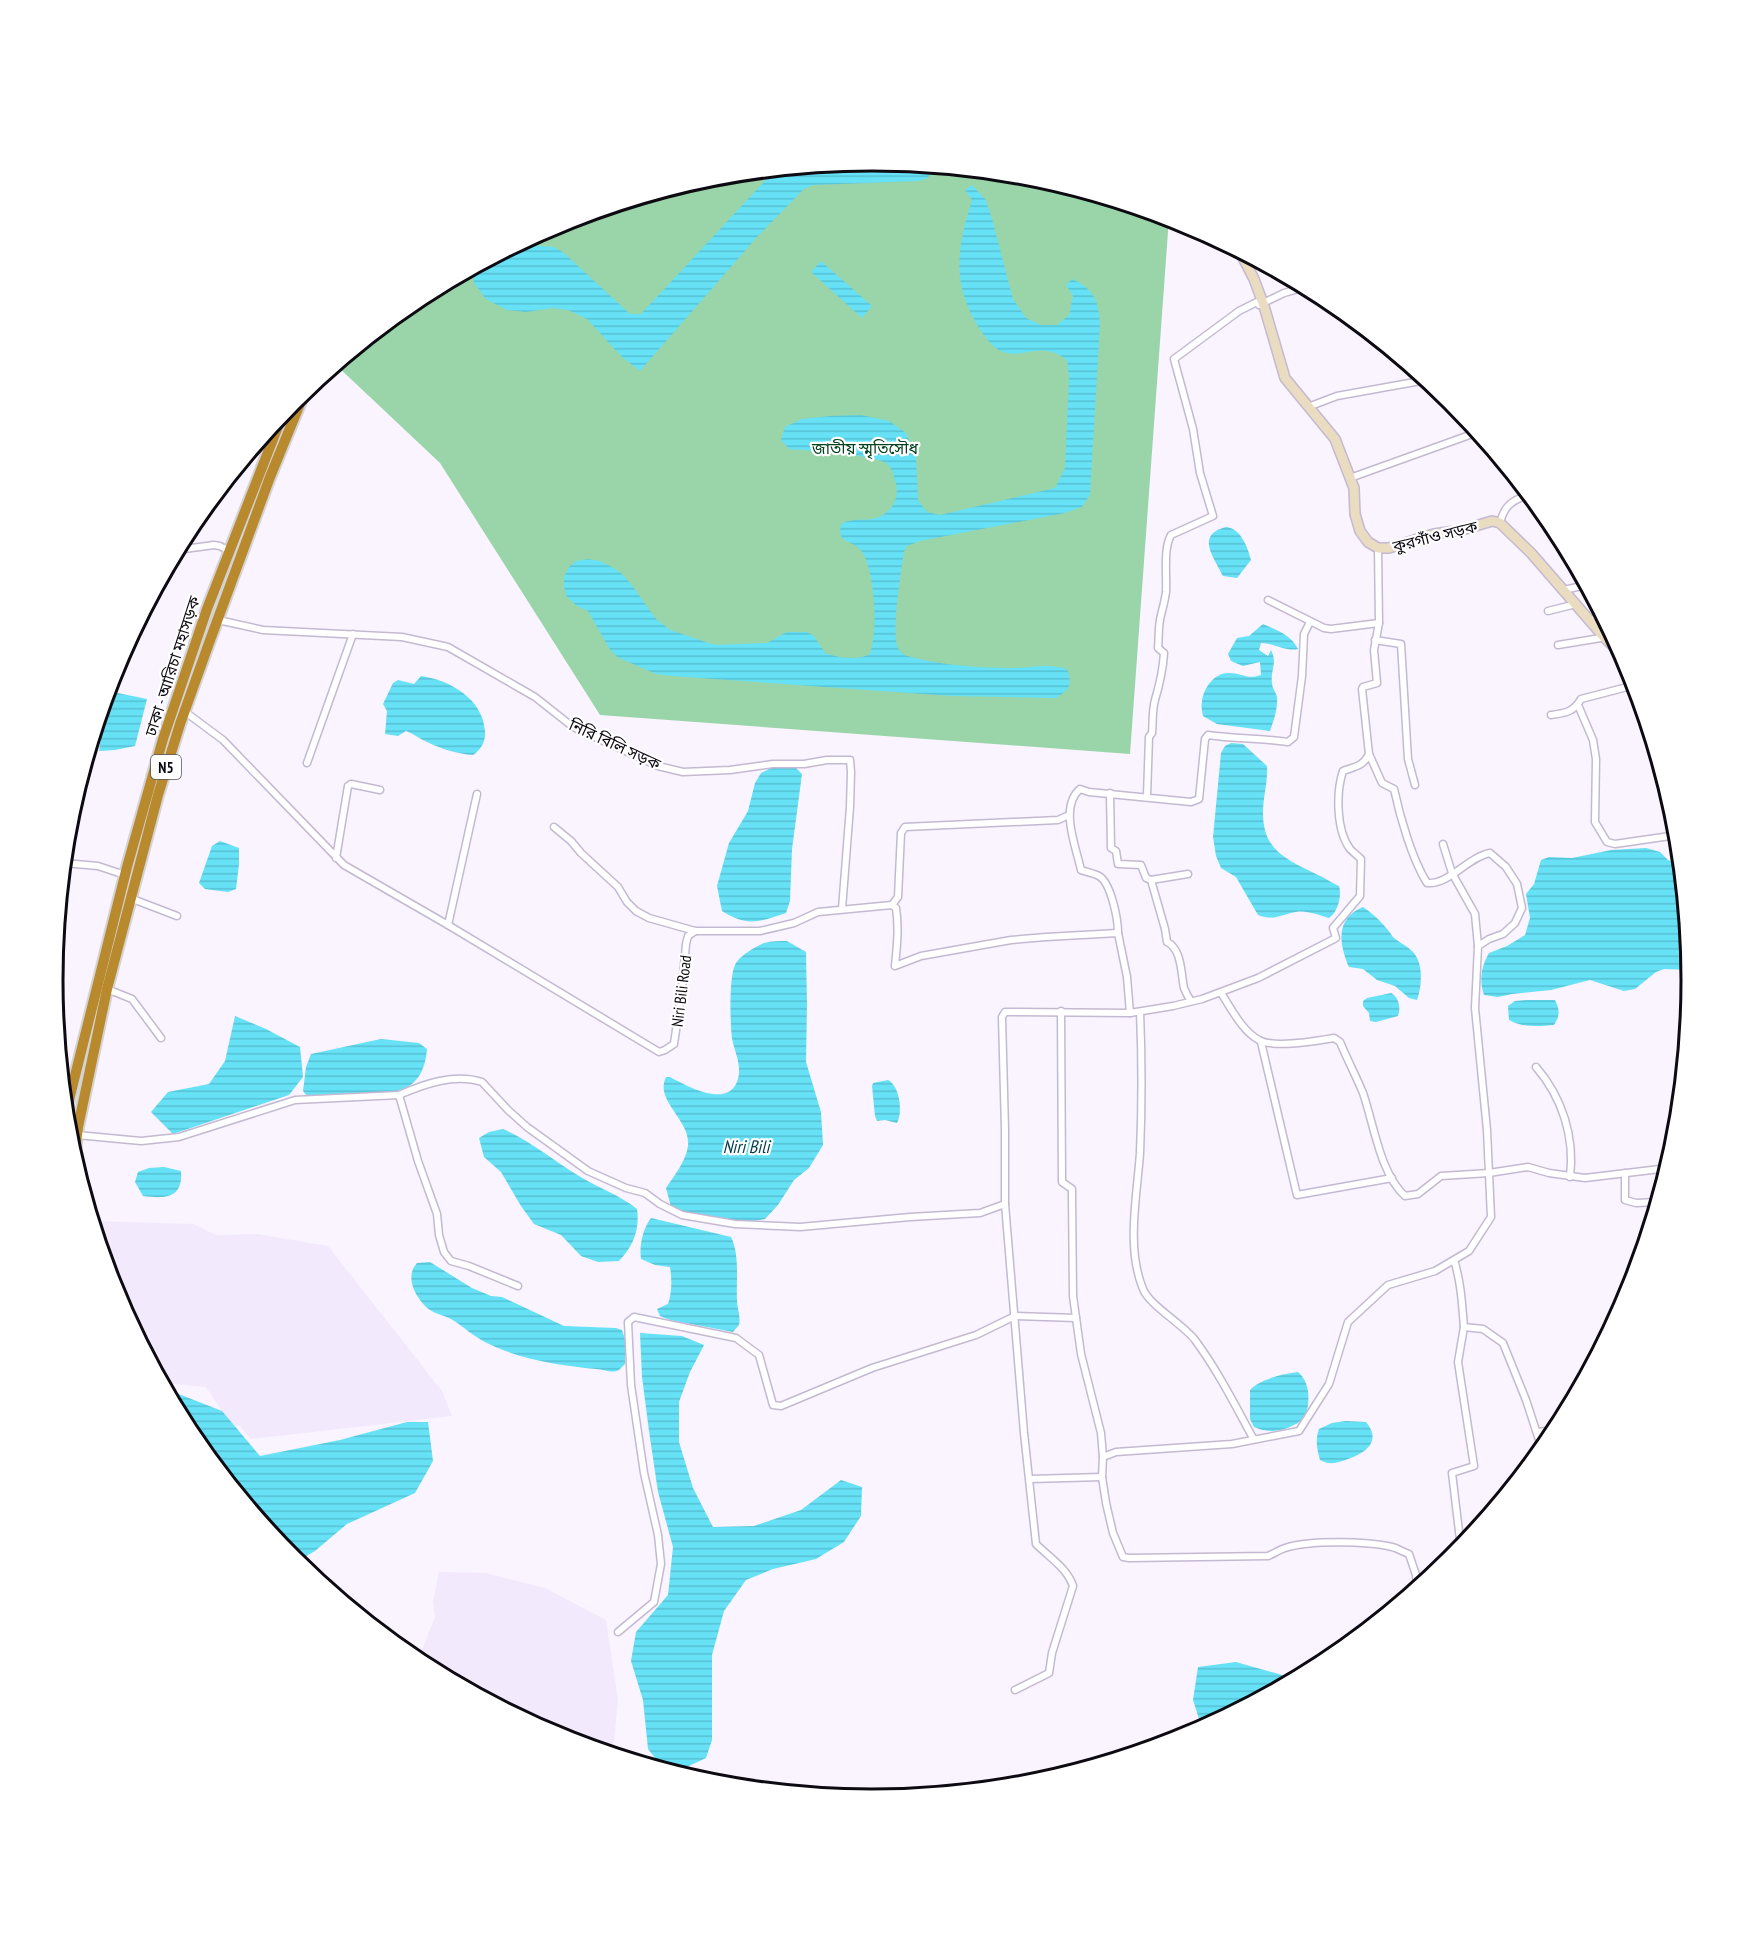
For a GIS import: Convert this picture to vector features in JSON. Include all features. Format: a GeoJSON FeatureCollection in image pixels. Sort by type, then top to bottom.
{"type":"FeatureCollection","features":[{"type":"Feature","properties":{"kind":"highway","name":"N5"},"geometry":{"type":"LineString","coordinates":[[78,1131],[107,989],[158,795],[184,711],[270,477],[297,411]]}},
{"type":"Feature","properties":{"kind":"highway","name":"ঢাকা - আরিচা মহাসড়ক"},"geometry":{"type":"LineString","coordinates":[[71,1092],[125,875],[164,739],[207,609],[274,436]]}},
{"type":"Feature","properties":{"kind":"street","name":"কুরগাঁও সড়ক"},"geometry":{"type":"LineString","coordinates":[[1245,262],[1262,302],[1285,378],[1335,439],[1354,488],[1355,514],[1360,531],[1368,542],[1378,548],[1389,549],[1434,534],[1492,522],[1500,523],[1531,553],[1589,620],[1602,631]]}},
{"type":"Feature","properties":{"kind":"street"},"geometry":{"type":"LineString","coordinates":[[1147,796],[1149,737],[1152,734],[1155,700],[1159,692],[1164,665],[1164,653],[1158,648],[1160,617],[1166,590],[1168,540],[1171,536],[1213,516],[1200,473],[1193,429],[1174,359],[1239,311],[1257,302],[1258,305],[1295,290]]}},
{"type":"Feature","properties":{"kind":"street"},"geometry":{"type":"LineString","coordinates":[[1308,407],[1337,396],[1416,382]]}},
{"type":"Feature","properties":{"kind":"street"},"geometry":{"type":"LineString","coordinates":[[1350,478],[1469,435]]}},
{"type":"Feature","properties":{"kind":"street"},"geometry":{"type":"LineString","coordinates":[[1500,523],[1503,510],[1521,497]]}},
{"type":"Feature","properties":{"kind":"street"},"geometry":{"type":"LineString","coordinates":[[188,549],[220,546],[229,550]]}},
{"type":"Feature","properties":{"kind":"street"},"geometry":{"type":"LineString","coordinates":[[1378,548],[1379,623],[1375,640],[1377,683],[1362,689],[1369,754],[1382,783],[1394,789],[1414,855],[1427,883],[1433,884],[1480,855],[1490,853],[1506,867],[1517,884],[1521,908],[1515,923],[1503,934],[1478,946]]}},
{"type":"Feature","properties":{"kind":"street"},"geometry":{"type":"LineString","coordinates":[[1564,590],[1579,587]]}},
{"type":"Feature","properties":{"kind":"street"},"geometry":{"type":"LineString","coordinates":[[1268,600],[1331,629],[1379,623]]}},
{"type":"Feature","properties":{"kind":"street"},"geometry":{"type":"LineString","coordinates":[[1548,611],[1576,604]]}},
{"type":"Feature","properties":{"kind":"street"},"geometry":{"type":"LineString","coordinates":[[1589,620],[1596,619]]}},
{"type":"Feature","properties":{"kind":"street"},"geometry":{"type":"LineString","coordinates":[[218,620],[263,630],[353,634],[307,763]]}},
{"type":"Feature","properties":{"kind":"street"},"geometry":{"type":"LineString","coordinates":[[1130,1013],[1118,920],[1107,885],[1100,877],[1081,870],[1069,815],[1075,794],[1080,789],[1199,800],[1205,739],[1208,735],[1288,742],[1294,737],[1302,676],[1304,634],[1310,621]]}},
{"type":"Feature","properties":{"kind":"street","name":"নিরি বিলি সড়ক"},"geometry":{"type":"LineString","coordinates":[[353,634],[402,637],[448,647],[535,697],[573,727],[658,766],[683,772],[850,760],[852,772],[842,909]]}},
{"type":"Feature","properties":{"kind":"street"},"geometry":{"type":"LineString","coordinates":[[1558,645],[1605,638]]}},
{"type":"Feature","properties":{"kind":"street"},"geometry":{"type":"LineString","coordinates":[[1375,640],[1401,644],[1408,759],[1415,785]]}},
{"type":"Feature","properties":{"kind":"street"},"geometry":{"type":"LineString","coordinates":[[1551,715],[1570,712],[1581,699],[1626,687]]}},
{"type":"Feature","properties":{"kind":"street"},"geometry":{"type":"LineString","coordinates":[[1578,705],[1593,740],[1596,759],[1595,822],[1607,842],[1615,844],[1667,836]]}},
{"type":"Feature","properties":{"kind":"street"},"geometry":{"type":"LineString","coordinates":[[184,711],[223,740],[336,858],[355,872],[448,925],[477,794]]}},
{"type":"Feature","properties":{"kind":"street"},"geometry":{"type":"LineString","coordinates":[[1015,1690],[1049,1673],[1052,1653],[1073,1586],[1064,1569],[1036,1544],[1005,1204],[1002,1017],[1005,1012],[1130,1013],[1191,1002],[1258,978],[1336,938],[1333,928],[1360,896],[1362,872],[1360,858],[1350,849],[1339,823],[1339,781],[1342,771],[1360,765],[1366,761],[1369,754]]}},
{"type":"Feature","properties":{"kind":"street"},"geometry":{"type":"LineString","coordinates":[[336,858],[348,786],[351,784],[380,789]]}},
{"type":"Feature","properties":{"kind":"street"},"geometry":{"type":"LineString","coordinates":[[1110,793],[1111,848],[1116,851],[1118,864],[1141,866],[1146,878],[1151,880],[1188,874]]}},
{"type":"Feature","properties":{"kind":"street"},"geometry":{"type":"LineString","coordinates":[[554,827],[618,887],[627,902],[649,918],[695,931],[760,931],[794,923],[818,912],[892,904],[898,897],[901,833],[905,827],[1022,823],[1058,820],[1069,815]]}},
{"type":"Feature","properties":{"kind":"street"},"geometry":{"type":"LineString","coordinates":[[1103,1457],[1116,1452],[1232,1444],[1253,1438],[1299,1431],[1329,1384],[1348,1322],[1388,1285],[1435,1271],[1469,1251],[1491,1217],[1487,1130],[1475,1008],[1478,946],[1475,914],[1452,873],[1443,844]]}},
{"type":"Feature","properties":{"kind":"street"},"geometry":{"type":"LineString","coordinates":[[72,864],[99,866],[125,875]]}},
{"type":"Feature","properties":{"kind":"street"},"geometry":{"type":"LineString","coordinates":[[1151,880],[1167,942],[1172,944],[1178,958],[1185,990],[1191,1002]]}},
{"type":"Feature","properties":{"kind":"street"},"geometry":{"type":"LineString","coordinates":[[130,898],[177,916]]}},
{"type":"Feature","properties":{"kind":"street"},"geometry":{"type":"LineString","coordinates":[[892,904],[896,908],[897,916],[898,942],[895,966],[921,956],[1011,940],[1118,933]]}},
{"type":"Feature","properties":{"kind":"street","name":"Niri Bili Road"},"geometry":{"type":"LineString","coordinates":[[448,925],[659,1052],[674,1044],[686,944],[688,936],[695,931]]}},
{"type":"Feature","properties":{"kind":"street"},"geometry":{"type":"LineString","coordinates":[[107,989],[132,999],[161,1038]]}},
{"type":"Feature","properties":{"kind":"street"},"geometry":{"type":"LineString","coordinates":[[1221,993],[1235,1015],[1261,1042],[1279,1044],[1334,1038],[1340,1042],[1362,1093],[1384,1161],[1397,1188],[1405,1196],[1418,1194],[1441,1176],[1489,1173],[1528,1167],[1570,1177],[1585,1178],[1658,1169]]}},
{"type":"Feature","properties":{"kind":"street"},"geometry":{"type":"LineString","coordinates":[[1061,1011],[1062,1182],[1072,1189],[1073,1296],[1081,1354],[1101,1433],[1102,1477],[1113,1533],[1123,1557],[1268,1556],[1284,1548],[1307,1545],[1333,1542],[1368,1544],[1393,1547],[1409,1554],[1416,1578]]}},
{"type":"Feature","properties":{"kind":"street"},"geometry":{"type":"LineString","coordinates":[[1140,1012],[1142,1104],[1140,1156],[1133,1223],[1136,1264],[1143,1291],[1193,1338],[1229,1393],[1253,1438]]}},
{"type":"Feature","properties":{"kind":"street"},"geometry":{"type":"LineString","coordinates":[[1261,1042],[1297,1195],[1392,1178]]}},
{"type":"Feature","properties":{"kind":"street"},"geometry":{"type":"LineString","coordinates":[[1536,1067],[1556,1093],[1568,1128],[1572,1147],[1570,1177]]}},
{"type":"Feature","properties":{"kind":"street"},"geometry":{"type":"LineString","coordinates":[[79,1135],[141,1141],[179,1137],[295,1100],[399,1095],[430,1083],[453,1079],[479,1081],[488,1087],[527,1127],[588,1171],[626,1188],[645,1193],[682,1215],[744,1224],[800,1227],[980,1213],[1005,1204]]}},
{"type":"Feature","properties":{"kind":"street"},"geometry":{"type":"LineString","coordinates":[[399,1095],[418,1161],[437,1214],[439,1235],[444,1252],[452,1261],[518,1286]]}},
{"type":"Feature","properties":{"kind":"street"},"geometry":{"type":"LineString","coordinates":[[1625,1173],[1624,1200],[1636,1203],[1649,1202]]}},
{"type":"Feature","properties":{"kind":"street"},"geometry":{"type":"LineString","coordinates":[[1454,1260],[1461,1293],[1464,1327],[1458,1362],[1474,1466],[1452,1473],[1459,1535]]}},
{"type":"Feature","properties":{"kind":"street"},"geometry":{"type":"LineString","coordinates":[[618,1632],[654,1602],[661,1564],[631,1384],[628,1322],[634,1317],[736,1338],[759,1354],[773,1405],[781,1406],[872,1368],[976,1335],[1015,1316],[1076,1318]]}},
{"type":"Feature","properties":{"kind":"street"},"geometry":{"type":"LineString","coordinates":[[1464,1327],[1483,1329],[1503,1344],[1539,1438]]}},
{"type":"Feature","properties":{"kind":"street"},"geometry":{"type":"LineString","coordinates":[[1537,1432],[1543,1431]]}},
{"type":"Feature","properties":{"kind":"street"},"geometry":{"type":"LineString","coordinates":[[1030,1479],[1102,1477]]}},
{"type":"Feature","properties":{"kind":"shaded area"},"geometry":{"type":"Polygon","coordinates":[[[100,1221],[193,1224],[216,1235],[257,1234],[328,1246],[442,1391],[452,1416],[251,1439],[240,1426],[232,1426],[206,1387],[171,1384],[146,1338],[125,1290],[100,1221]]]}},
{"type":"Feature","properties":{"kind":"shaded area"},"geometry":{"type":"Polygon","coordinates":[[[439,1572],[485,1573],[545,1588],[606,1620],[618,1700],[614,1741],[611,1746],[514,1706],[467,1681],[421,1652],[435,1617],[433,1601],[439,1572]]]}},
{"type":"Feature","properties":{"kind":"green space","name":"জাতীয় স্মৃতিসৌধ"},"geometry":{"type":"Polygon","coordinates":[[[872,171],[978,178],[1030,187],[1132,214],[1168,228],[1130,754],[600,715],[440,463],[341,370],[423,307],[468,279],[514,254],[612,214],[714,187],[766,178],[872,171]]]}},
{"type":"Feature","properties":{"kind":"water"},"geometry":{"type":"Polygon","coordinates":[[[872,171],[931,174],[926,179],[918,181],[813,185],[804,189],[757,237],[640,371],[622,357],[587,319],[568,310],[553,308],[526,312],[507,310],[486,299],[474,283],[474,276],[534,245],[554,247],[564,253],[630,314],[641,314],[768,178],[872,171]]]}},
{"type":"Feature","properties":{"kind":"water"},"geometry":{"type":"Polygon","coordinates":[[[972,185],[985,199],[1013,299],[1026,318],[1041,325],[1057,325],[1069,315],[1073,296],[1066,285],[1072,279],[1090,291],[1096,302],[1100,323],[1090,495],[1082,507],[1065,513],[920,541],[907,546],[904,552],[897,601],[896,640],[898,648],[904,655],[930,661],[985,667],[1046,666],[1067,669],[1070,683],[1067,690],[1056,698],[951,696],[672,676],[656,674],[617,657],[609,648],[588,611],[577,606],[567,597],[564,577],[569,567],[576,561],[588,559],[600,561],[612,567],[631,584],[656,619],[670,630],[715,645],[767,643],[787,632],[807,632],[814,636],[825,653],[848,658],[859,658],[870,654],[875,618],[871,579],[865,557],[857,546],[841,536],[840,531],[841,524],[847,521],[877,518],[889,510],[897,495],[894,476],[886,463],[868,457],[789,449],[781,440],[785,427],[802,419],[861,415],[889,421],[906,433],[916,455],[918,500],[927,512],[940,515],[1055,488],[1065,468],[1069,377],[1067,360],[1048,351],[1017,354],[1001,351],[989,341],[970,312],[964,296],[959,265],[963,234],[972,200],[965,190],[972,185]]]}},
{"type":"Feature","properties":{"kind":"water"},"geometry":{"type":"Polygon","coordinates":[[[821,261],[872,306],[862,318],[811,272],[821,261]]]}},
{"type":"Feature","properties":{"kind":"water"},"geometry":{"type":"Polygon","coordinates":[[[1226,527],[1240,535],[1251,560],[1237,578],[1223,576],[1210,547],[1211,535],[1226,527]]]}},
{"type":"Feature","properties":{"kind":"water"},"geometry":{"type":"Polygon","coordinates":[[[1263,624],[1288,637],[1298,649],[1261,643],[1259,650],[1268,656],[1271,650],[1274,659],[1272,683],[1277,701],[1270,731],[1217,724],[1203,716],[1202,705],[1205,691],[1215,678],[1224,673],[1248,677],[1261,675],[1260,662],[1243,666],[1231,661],[1228,654],[1237,638],[1249,636],[1263,624]]]}},
{"type":"Feature","properties":{"kind":"water"},"geometry":{"type":"Polygon","coordinates":[[[421,676],[453,687],[463,693],[478,709],[483,720],[485,738],[473,755],[444,749],[406,731],[398,736],[385,734],[387,711],[383,704],[393,683],[398,680],[414,684],[421,676]]]}},
{"type":"Feature","properties":{"kind":"water"},"geometry":{"type":"Polygon","coordinates":[[[116,693],[147,699],[135,746],[99,751],[106,720],[116,693]]]}},
{"type":"Feature","properties":{"kind":"water"},"geometry":{"type":"Polygon","coordinates":[[[1231,743],[1243,744],[1267,766],[1263,813],[1267,837],[1272,846],[1287,859],[1339,886],[1338,903],[1335,912],[1329,918],[1304,912],[1273,917],[1258,915],[1236,877],[1221,868],[1216,856],[1213,837],[1221,753],[1225,746],[1231,743]]]}},
{"type":"Feature","properties":{"kind":"water"},"geometry":{"type":"Polygon","coordinates":[[[771,768],[796,768],[802,774],[792,849],[790,901],[786,913],[760,921],[746,921],[722,911],[717,886],[729,843],[748,811],[755,783],[761,773],[771,768]]]}},
{"type":"Feature","properties":{"kind":"water"},"geometry":{"type":"Polygon","coordinates":[[[220,841],[239,848],[236,889],[228,892],[205,889],[199,883],[212,846],[220,841]]]}},
{"type":"Feature","properties":{"kind":"water"},"geometry":{"type":"Polygon","coordinates":[[[1646,848],[1660,852],[1672,862],[1679,927],[1681,970],[1664,969],[1656,972],[1635,989],[1624,991],[1590,980],[1551,990],[1498,997],[1484,995],[1482,974],[1489,953],[1525,935],[1530,918],[1526,894],[1534,884],[1541,860],[1549,857],[1572,858],[1611,850],[1646,848]]]}},
{"type":"Feature","properties":{"kind":"water"},"geometry":{"type":"Polygon","coordinates":[[[1363,907],[1380,920],[1393,937],[1410,949],[1419,961],[1421,975],[1417,1000],[1409,998],[1395,986],[1377,980],[1363,969],[1349,967],[1343,949],[1342,932],[1348,918],[1363,907]]]}},
{"type":"Feature","properties":{"kind":"water","name":"Niri Bili"},"geometry":{"type":"Polygon","coordinates":[[[787,941],[806,952],[806,1062],[821,1112],[823,1145],[809,1168],[794,1180],[778,1205],[765,1219],[748,1222],[693,1216],[671,1207],[666,1188],[682,1163],[688,1146],[684,1128],[665,1094],[666,1077],[707,1093],[726,1093],[733,1088],[739,1073],[731,1022],[731,989],[735,965],[744,955],[764,943],[787,941]]]}},
{"type":"Feature","properties":{"kind":"water"},"geometry":{"type":"Polygon","coordinates":[[[1391,993],[1399,1003],[1398,1016],[1376,1022],[1370,1021],[1363,1001],[1391,993]]]}},
{"type":"Feature","properties":{"kind":"water"},"geometry":{"type":"Polygon","coordinates":[[[1555,1000],[1559,1013],[1554,1025],[1525,1025],[1509,1020],[1508,1006],[1515,1001],[1555,1000]]]}},
{"type":"Feature","properties":{"kind":"water"},"geometry":{"type":"Polygon","coordinates":[[[235,1016],[300,1047],[303,1077],[289,1095],[173,1134],[151,1112],[168,1092],[209,1084],[225,1061],[235,1016]]]}},
{"type":"Feature","properties":{"kind":"water"},"geometry":{"type":"Polygon","coordinates":[[[381,1039],[419,1043],[427,1049],[419,1076],[412,1084],[393,1092],[381,1093],[308,1097],[303,1091],[306,1067],[311,1054],[381,1039]]]}},
{"type":"Feature","properties":{"kind":"water"},"geometry":{"type":"Polygon","coordinates":[[[888,1080],[898,1094],[900,1113],[897,1123],[877,1121],[875,1116],[873,1083],[888,1080]]]}},
{"type":"Feature","properties":{"kind":"water"},"geometry":{"type":"Polygon","coordinates":[[[503,1129],[637,1209],[634,1237],[628,1250],[619,1261],[598,1262],[581,1256],[561,1235],[534,1224],[501,1172],[484,1157],[479,1138],[489,1132],[503,1129]]]}},
{"type":"Feature","properties":{"kind":"water"},"geometry":{"type":"Polygon","coordinates":[[[164,1167],[181,1171],[181,1180],[176,1192],[166,1197],[143,1196],[135,1182],[138,1172],[149,1168],[164,1167]]]}},
{"type":"Feature","properties":{"kind":"water"},"geometry":{"type":"Polygon","coordinates":[[[651,1218],[731,1237],[737,1260],[737,1300],[740,1319],[739,1325],[733,1332],[660,1316],[657,1309],[668,1304],[671,1276],[670,1267],[655,1265],[641,1259],[642,1237],[651,1218]]]}},
{"type":"Feature","properties":{"kind":"water"},"geometry":{"type":"Polygon","coordinates":[[[430,1262],[472,1288],[491,1296],[502,1297],[564,1326],[622,1330],[625,1339],[625,1364],[613,1372],[554,1363],[512,1353],[485,1342],[451,1319],[428,1309],[418,1297],[412,1285],[413,1268],[417,1263],[430,1262]]]}},
{"type":"Feature","properties":{"kind":"water"},"geometry":{"type":"Polygon","coordinates":[[[640,1333],[682,1336],[704,1345],[690,1372],[679,1402],[679,1442],[693,1488],[713,1527],[754,1526],[801,1510],[841,1480],[862,1487],[861,1516],[844,1542],[816,1559],[773,1569],[746,1580],[724,1611],[712,1655],[712,1740],[706,1758],[687,1767],[656,1759],[648,1749],[643,1700],[631,1661],[636,1632],[668,1595],[673,1547],[658,1492],[642,1377],[640,1333]]]}},
{"type":"Feature","properties":{"kind":"water"},"geometry":{"type":"Polygon","coordinates":[[[1298,1372],[1305,1382],[1308,1393],[1305,1418],[1293,1426],[1280,1430],[1267,1431],[1254,1427],[1250,1419],[1250,1390],[1266,1380],[1298,1372]]]}},
{"type":"Feature","properties":{"kind":"water"},"geometry":{"type":"Polygon","coordinates":[[[177,1393],[222,1411],[260,1456],[340,1440],[407,1422],[428,1422],[433,1461],[415,1493],[347,1524],[305,1557],[264,1513],[230,1472],[177,1393]]]}},
{"type":"Feature","properties":{"kind":"water"},"geometry":{"type":"Polygon","coordinates":[[[1366,1422],[1371,1429],[1370,1445],[1361,1453],[1338,1462],[1328,1463],[1320,1460],[1317,1445],[1319,1429],[1332,1423],[1366,1422]]]}},
{"type":"Feature","properties":{"kind":"water"},"geometry":{"type":"Polygon","coordinates":[[[1236,1662],[1283,1677],[1230,1706],[1199,1719],[1193,1700],[1198,1667],[1236,1662]]]}}]}
